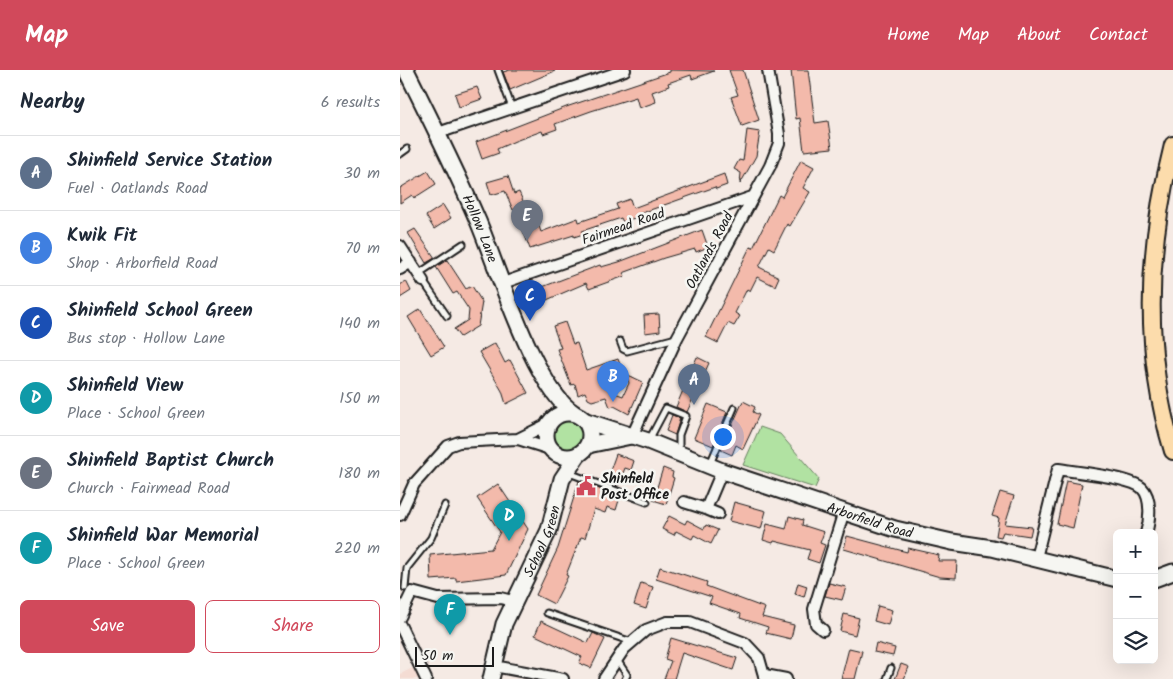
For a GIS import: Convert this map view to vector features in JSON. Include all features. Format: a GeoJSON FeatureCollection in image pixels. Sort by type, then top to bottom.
{"type":"FeatureCollection","features":[{"type":"Feature","properties":{"kind":"main road","name":"Hollow Lane"},"geometry":{"type":"LineString","coordinates":[[406,70],[438,133],[480,224],[520,326],[550,390],[580,417]]}},
{"type":"Feature","properties":{"kind":"main road"},"geometry":{"type":"LineString","coordinates":[[1173,146],[1155,226],[1150,288],[1154,356],[1169,414],[1173,451]]}},
{"type":"Feature","properties":{"kind":"main road","name":"Hollow Lane"},"geometry":{"type":"LineString","coordinates":[[550,390],[550,422]]}},
{"type":"Feature","properties":{"kind":"main road"},"geometry":{"type":"LineString","coordinates":[[566,412],[580,417],[590,433],[583,450],[571,457],[553,451],[546,434],[550,422],[566,412]]}},
{"type":"Feature","properties":{"kind":"main road","name":"Arborfield Road"},"geometry":{"type":"LineString","coordinates":[[580,417],[716,467],[924,537],[992,548],[1113,578]]}},
{"type":"Feature","properties":{"kind":"main road","name":"Arborfield Road"},"geometry":{"type":"LineString","coordinates":[[583,450],[632,436]]}},
{"type":"Feature","properties":{"kind":"main road","name":"School Green"},"geometry":{"type":"LineString","coordinates":[[492,672],[504,624],[549,530],[564,475],[583,450]]}},
{"type":"Feature","properties":{"kind":"main road","name":"School Green"},"geometry":{"type":"LineString","coordinates":[[553,451],[564,475]]}},
{"type":"Feature","properties":{"kind":"main road"},"geometry":{"type":"LineString","coordinates":[[1158,578],[1173,572]]}},
{"type":"Feature","properties":{"kind":"main road"},"geometry":{"type":"LineString","coordinates":[[1158,580],[1173,582]]}},
{"type":"Feature","properties":{"kind":"street"},"geometry":{"type":"LineString","coordinates":[[438,133],[625,70]]}},
{"type":"Feature","properties":{"kind":"street","name":"Oatlands Road"},"geometry":{"type":"LineString","coordinates":[[632,436],[677,338],[752,196],[765,179],[778,143],[778,120],[768,70]]}},
{"type":"Feature","properties":{"kind":"street","name":"Fairmead Road"},"geometry":{"type":"LineString","coordinates":[[503,283],[752,196]]}},
{"type":"Feature","properties":{"kind":"street"},"geometry":{"type":"LineString","coordinates":[[400,246],[421,278]]}},
{"type":"Feature","properties":{"kind":"street"},"geometry":{"type":"LineString","coordinates":[[400,269],[410,262]]}},
{"type":"Feature","properties":{"kind":"street"},"geometry":{"type":"LineString","coordinates":[[518,439],[550,422]]}},
{"type":"Feature","properties":{"kind":"street"},"geometry":{"type":"LineString","coordinates":[[400,515],[414,484],[448,446],[458,442],[518,439],[553,451]]}},
{"type":"Feature","properties":{"kind":"street"},"geometry":{"type":"LineString","coordinates":[[706,509],[716,467]]}},
{"type":"Feature","properties":{"kind":"street"},"geometry":{"type":"LineString","coordinates":[[1036,558],[1058,469],[1128,481],[1142,488],[1149,502],[1146,529]]}},
{"type":"Feature","properties":{"kind":"street"},"geometry":{"type":"LineString","coordinates":[[684,502],[718,514]]}},
{"type":"Feature","properties":{"kind":"street"},"geometry":{"type":"LineString","coordinates":[[823,630],[816,624],[814,609],[844,511]]}},
{"type":"Feature","properties":{"kind":"street"},"geometry":{"type":"LineString","coordinates":[[400,617],[406,588],[449,600],[502,598],[513,602]]}},
{"type":"Feature","properties":{"kind":"street"},"geometry":{"type":"LineString","coordinates":[[604,679],[632,642],[646,630],[667,622],[690,622],[745,643],[759,658],[765,677],[786,679]]}},
{"type":"Feature","properties":{"kind":"street"},"geometry":{"type":"LineString","coordinates":[[400,625],[426,679]]}},
{"type":"Feature","properties":{"kind":"street"},"geometry":{"type":"LineString","coordinates":[[492,672],[563,679]]}},
{"type":"Feature","properties":{"kind":"lane"},"geometry":{"type":"LineString","coordinates":[[498,70],[512,109]]}},
{"type":"Feature","properties":{"kind":"lane"},"geometry":{"type":"LineString","coordinates":[[400,154],[407,149]]}},
{"type":"Feature","properties":{"kind":"lane"},"geometry":{"type":"LineString","coordinates":[[447,316],[421,278],[462,244]]}},
{"type":"Feature","properties":{"kind":"lane"},"geometry":{"type":"LineString","coordinates":[[620,341],[623,349],[627,351],[677,338]]}},
{"type":"Feature","properties":{"kind":"lane"},"geometry":{"type":"LineString","coordinates":[[648,441],[666,408],[686,416],[680,435],[678,452]]}},
{"type":"Feature","properties":{"kind":"lane"},"geometry":{"type":"LineString","coordinates":[[716,467],[734,408]]}},
{"type":"Feature","properties":{"kind":"lane"},"geometry":{"type":"LineString","coordinates":[[564,475],[646,502]]}},
{"type":"Feature","properties":{"kind":"lane"},"geometry":{"type":"LineString","coordinates":[[406,588],[407,568],[431,538],[444,505]]}},
{"type":"Feature","properties":{"kind":"lane"},"geometry":{"type":"LineString","coordinates":[[449,600],[450,618]]}},
{"type":"Feature","properties":{"kind":"lane"},"geometry":{"type":"LineString","coordinates":[[547,613],[632,642]]}},
{"type":"Feature","properties":{"kind":"lane"},"geometry":{"type":"LineString","coordinates":[[617,660],[627,675],[625,679]]}},
{"type":"Feature","properties":{"kind":"lane"},"geometry":{"type":"LineString","coordinates":[[887,679],[891,668]]}},
{"type":"Feature","properties":{"kind":"shaded area"},"geometry":{"type":"Polygon","coordinates":[[[415,667],[420,679],[400,679],[400,674],[415,667]]]}},
{"type":"Feature","properties":{"kind":"green space"},"geometry":{"type":"Polygon","coordinates":[[[568,418],[575,419],[580,423],[584,428],[584,442],[580,447],[575,451],[568,452],[561,451],[556,447],[552,442],[551,435],[552,428],[556,423],[561,419],[568,418]]]}},
{"type":"Feature","properties":{"kind":"green space"},"geometry":{"type":"Polygon","coordinates":[[[760,427],[780,434],[819,479],[815,488],[743,465],[760,427]]]}},
{"type":"Feature","properties":{"kind":"building"},"geometry":{"type":"Polygon","coordinates":[[[510,70],[555,71],[510,90],[503,72],[510,70]]]}},
{"type":"Feature","properties":{"kind":"building"},"geometry":{"type":"Polygon","coordinates":[[[670,70],[714,71],[692,79],[691,75],[668,83],[669,86],[652,92],[656,102],[639,108],[636,97],[591,111],[555,124],[557,129],[543,134],[542,131],[515,141],[497,149],[499,153],[482,159],[476,142],[569,106],[670,72],[670,70]]]}},
{"type":"Feature","properties":{"kind":"building"},"geometry":{"type":"Polygon","coordinates":[[[729,70],[743,70],[759,120],[742,126],[731,97],[738,95],[729,70]]]}},
{"type":"Feature","properties":{"kind":"building"},"geometry":{"type":"Polygon","coordinates":[[[791,70],[808,70],[815,123],[828,121],[832,148],[804,151],[800,118],[796,119],[791,70]]]}},
{"type":"Feature","properties":{"kind":"building"},"geometry":{"type":"Polygon","coordinates":[[[477,87],[482,99],[459,107],[455,94],[477,87]]]}},
{"type":"Feature","properties":{"kind":"building"},"geometry":{"type":"Polygon","coordinates":[[[747,130],[760,132],[756,156],[740,184],[741,173],[734,169],[739,160],[743,161],[747,130]]]}},
{"type":"Feature","properties":{"kind":"building"},"geometry":{"type":"Polygon","coordinates":[[[801,160],[814,167],[803,188],[810,192],[790,226],[787,224],[774,250],[769,247],[759,267],[779,277],[775,286],[757,277],[750,291],[747,289],[735,313],[740,316],[734,326],[728,323],[718,343],[706,337],[750,247],[753,248],[779,195],[782,197],[801,160]]]}},
{"type":"Feature","properties":{"kind":"building"},"geometry":{"type":"Polygon","coordinates":[[[428,171],[436,184],[414,198],[412,195],[400,203],[400,188],[428,171]]]}},
{"type":"Feature","properties":{"kind":"building"},"geometry":{"type":"Polygon","coordinates":[[[724,174],[727,185],[716,189],[715,187],[636,215],[637,217],[623,222],[621,218],[582,231],[583,234],[530,249],[515,209],[513,210],[505,191],[491,195],[487,182],[508,176],[514,194],[519,192],[530,217],[535,215],[541,232],[578,218],[579,222],[618,209],[616,204],[630,199],[633,208],[724,174]]]}},
{"type":"Feature","properties":{"kind":"building"},"geometry":{"type":"Polygon","coordinates":[[[443,205],[451,218],[434,229],[426,216],[443,205]]]}},
{"type":"Feature","properties":{"kind":"building"},"geometry":{"type":"Polygon","coordinates":[[[415,229],[435,258],[426,263],[408,233],[415,229]]]}},
{"type":"Feature","properties":{"kind":"building"},"geometry":{"type":"Polygon","coordinates":[[[702,230],[708,247],[696,252],[695,249],[664,258],[623,273],[625,276],[589,289],[586,283],[542,302],[537,289],[600,265],[601,267],[619,262],[702,230]]]}},
{"type":"Feature","properties":{"kind":"building"},"geometry":{"type":"Polygon","coordinates":[[[447,260],[466,289],[472,286],[482,302],[478,326],[460,337],[454,329],[468,320],[469,310],[457,292],[453,294],[436,267],[447,260]]]}},
{"type":"Feature","properties":{"kind":"building"},"geometry":{"type":"Polygon","coordinates":[[[406,281],[411,291],[400,298],[400,285],[406,281]]]}},
{"type":"Feature","properties":{"kind":"building"},"geometry":{"type":"Polygon","coordinates":[[[420,309],[444,347],[431,355],[408,317],[420,309]]]}},
{"type":"Feature","properties":{"kind":"building"},"geometry":{"type":"Polygon","coordinates":[[[659,314],[660,331],[645,333],[644,315],[659,314]]]}},
{"type":"Feature","properties":{"kind":"building"},"geometry":{"type":"Polygon","coordinates":[[[565,322],[573,344],[577,343],[586,370],[618,359],[621,367],[606,373],[612,392],[623,396],[629,383],[626,374],[643,382],[629,414],[614,406],[610,407],[606,397],[592,401],[588,399],[585,392],[578,395],[575,384],[571,385],[557,349],[561,348],[553,326],[565,322]]]}},
{"type":"Feature","properties":{"kind":"building"},"geometry":{"type":"Polygon","coordinates":[[[495,343],[505,363],[510,360],[528,393],[506,404],[502,391],[479,352],[495,343]]]}},
{"type":"Feature","properties":{"kind":"building"},"geometry":{"type":"Polygon","coordinates":[[[697,357],[709,363],[687,412],[676,407],[697,357]]]}},
{"type":"Feature","properties":{"kind":"building"},"geometry":{"type":"Polygon","coordinates":[[[743,401],[755,407],[753,412],[759,415],[743,449],[736,445],[732,455],[721,450],[743,401]]]}},
{"type":"Feature","properties":{"kind":"building"},"geometry":{"type":"Polygon","coordinates":[[[708,404],[727,412],[713,446],[694,438],[708,404]]]}},
{"type":"Feature","properties":{"kind":"building"},"geometry":{"type":"Polygon","coordinates":[[[672,415],[680,418],[675,435],[666,431],[672,415]]]}},
{"type":"Feature","properties":{"kind":"building"},"geometry":{"type":"Polygon","coordinates":[[[616,454],[634,461],[631,470],[625,468],[618,486],[606,482],[616,454]]]}},
{"type":"Feature","properties":{"kind":"building"},"geometry":{"type":"Polygon","coordinates":[[[663,468],[673,472],[672,477],[674,478],[666,504],[653,500],[663,468]]]}},
{"type":"Feature","properties":{"kind":"building"},"geometry":{"type":"Polygon","coordinates":[[[579,481],[620,497],[616,510],[607,507],[605,513],[594,509],[585,538],[581,537],[566,575],[568,576],[554,604],[536,595],[558,548],[579,481]]]}},
{"type":"Feature","properties":{"kind":"building"},"geometry":{"type":"Polygon","coordinates":[[[1066,481],[1082,484],[1073,528],[1057,524],[1066,481]]]}},
{"type":"Feature","properties":{"kind":"building"},"geometry":{"type":"Polygon","coordinates":[[[498,484],[528,529],[506,575],[456,581],[456,578],[431,580],[430,555],[491,549],[500,532],[477,498],[498,484]]]}},
{"type":"Feature","properties":{"kind":"building"},"geometry":{"type":"Polygon","coordinates":[[[1000,492],[1014,496],[1005,524],[1032,527],[1030,536],[1003,532],[1001,537],[996,536],[999,518],[992,516],[1000,492]]]}},
{"type":"Feature","properties":{"kind":"building"},"geometry":{"type":"Polygon","coordinates":[[[734,502],[766,511],[761,529],[729,521],[734,502]]]}},
{"type":"Feature","properties":{"kind":"building"},"geometry":{"type":"Polygon","coordinates":[[[669,516],[685,524],[687,520],[704,529],[706,525],[718,530],[711,544],[694,535],[692,539],[676,531],[674,535],[662,529],[669,516]]]}},
{"type":"Feature","properties":{"kind":"building"},"geometry":{"type":"Polygon","coordinates":[[[789,516],[803,520],[802,525],[824,532],[820,543],[825,545],[819,563],[807,559],[810,550],[763,540],[767,524],[786,529],[789,516]]]}},
{"type":"Feature","properties":{"kind":"building"},"geometry":{"type":"Polygon","coordinates":[[[847,536],[907,552],[908,548],[939,555],[938,561],[957,561],[956,578],[940,577],[844,549],[847,536]]]}},
{"type":"Feature","properties":{"kind":"building"},"geometry":{"type":"Polygon","coordinates":[[[660,567],[707,582],[706,586],[765,608],[762,617],[794,625],[791,639],[766,633],[768,627],[740,618],[741,614],[709,603],[712,597],[656,579],[660,567]]]}},
{"type":"Feature","properties":{"kind":"building"},"geometry":{"type":"Polygon","coordinates":[[[641,583],[653,587],[646,609],[634,605],[641,583]]]}},
{"type":"Feature","properties":{"kind":"building"},"geometry":{"type":"Polygon","coordinates":[[[798,583],[807,586],[804,597],[795,594],[798,583]]]}},
{"type":"Feature","properties":{"kind":"building"},"geometry":{"type":"Polygon","coordinates":[[[829,583],[846,587],[842,600],[825,596],[829,583]]]}},
{"type":"Feature","properties":{"kind":"building"},"geometry":{"type":"Polygon","coordinates":[[[878,606],[892,610],[888,625],[874,621],[878,606]]]}},
{"type":"Feature","properties":{"kind":"building"},"geometry":{"type":"Polygon","coordinates":[[[844,614],[859,618],[855,635],[840,631],[844,614]]]}},
{"type":"Feature","properties":{"kind":"building"},"geometry":{"type":"Polygon","coordinates":[[[541,621],[588,643],[593,633],[605,639],[591,668],[579,663],[582,657],[535,635],[541,621]]]}},
{"type":"Feature","properties":{"kind":"building"},"geometry":{"type":"Polygon","coordinates":[[[671,638],[737,658],[733,670],[682,653],[674,679],[664,679],[671,661],[665,659],[671,638]]]}},
{"type":"Feature","properties":{"kind":"building"},"geometry":{"type":"Polygon","coordinates":[[[876,643],[895,648],[893,656],[874,652],[876,643]]]}},
{"type":"Feature","properties":{"kind":"building"},"geometry":{"type":"Polygon","coordinates":[[[849,648],[862,651],[855,679],[841,679],[849,648]]]}},
{"type":"Feature","properties":{"kind":"building"},"geometry":{"type":"Polygon","coordinates":[[[901,664],[909,667],[904,679],[895,679],[901,664]]]}},
{"type":"Feature","properties":{"kind":"place","name":"Shinfield Baptist Church"},"geometry":{"type":"Point","coordinates":[527,241]}},
{"type":"Feature","properties":{"kind":"place","name":"Shinfield School Green"},"geometry":{"type":"Point","coordinates":[530,321]}},
{"type":"Feature","properties":{"kind":"place","name":"Kwik Fit"},"geometry":{"type":"Point","coordinates":[613,402]}},
{"type":"Feature","properties":{"kind":"place","name":"Shinfield Service Station"},"geometry":{"type":"Point","coordinates":[694,405]}},
{"type":"Feature","properties":{"kind":"place","name":"Shinfield Post Office"},"geometry":{"type":"Point","coordinates":[586,486]}},
{"type":"Feature","properties":{"kind":"place","name":"Shinfield View"},"geometry":{"type":"Point","coordinates":[509,541]}},
{"type":"Feature","properties":{"kind":"place","name":"Shinfield War Memorial"},"geometry":{"type":"Point","coordinates":[450,635]}}]}
